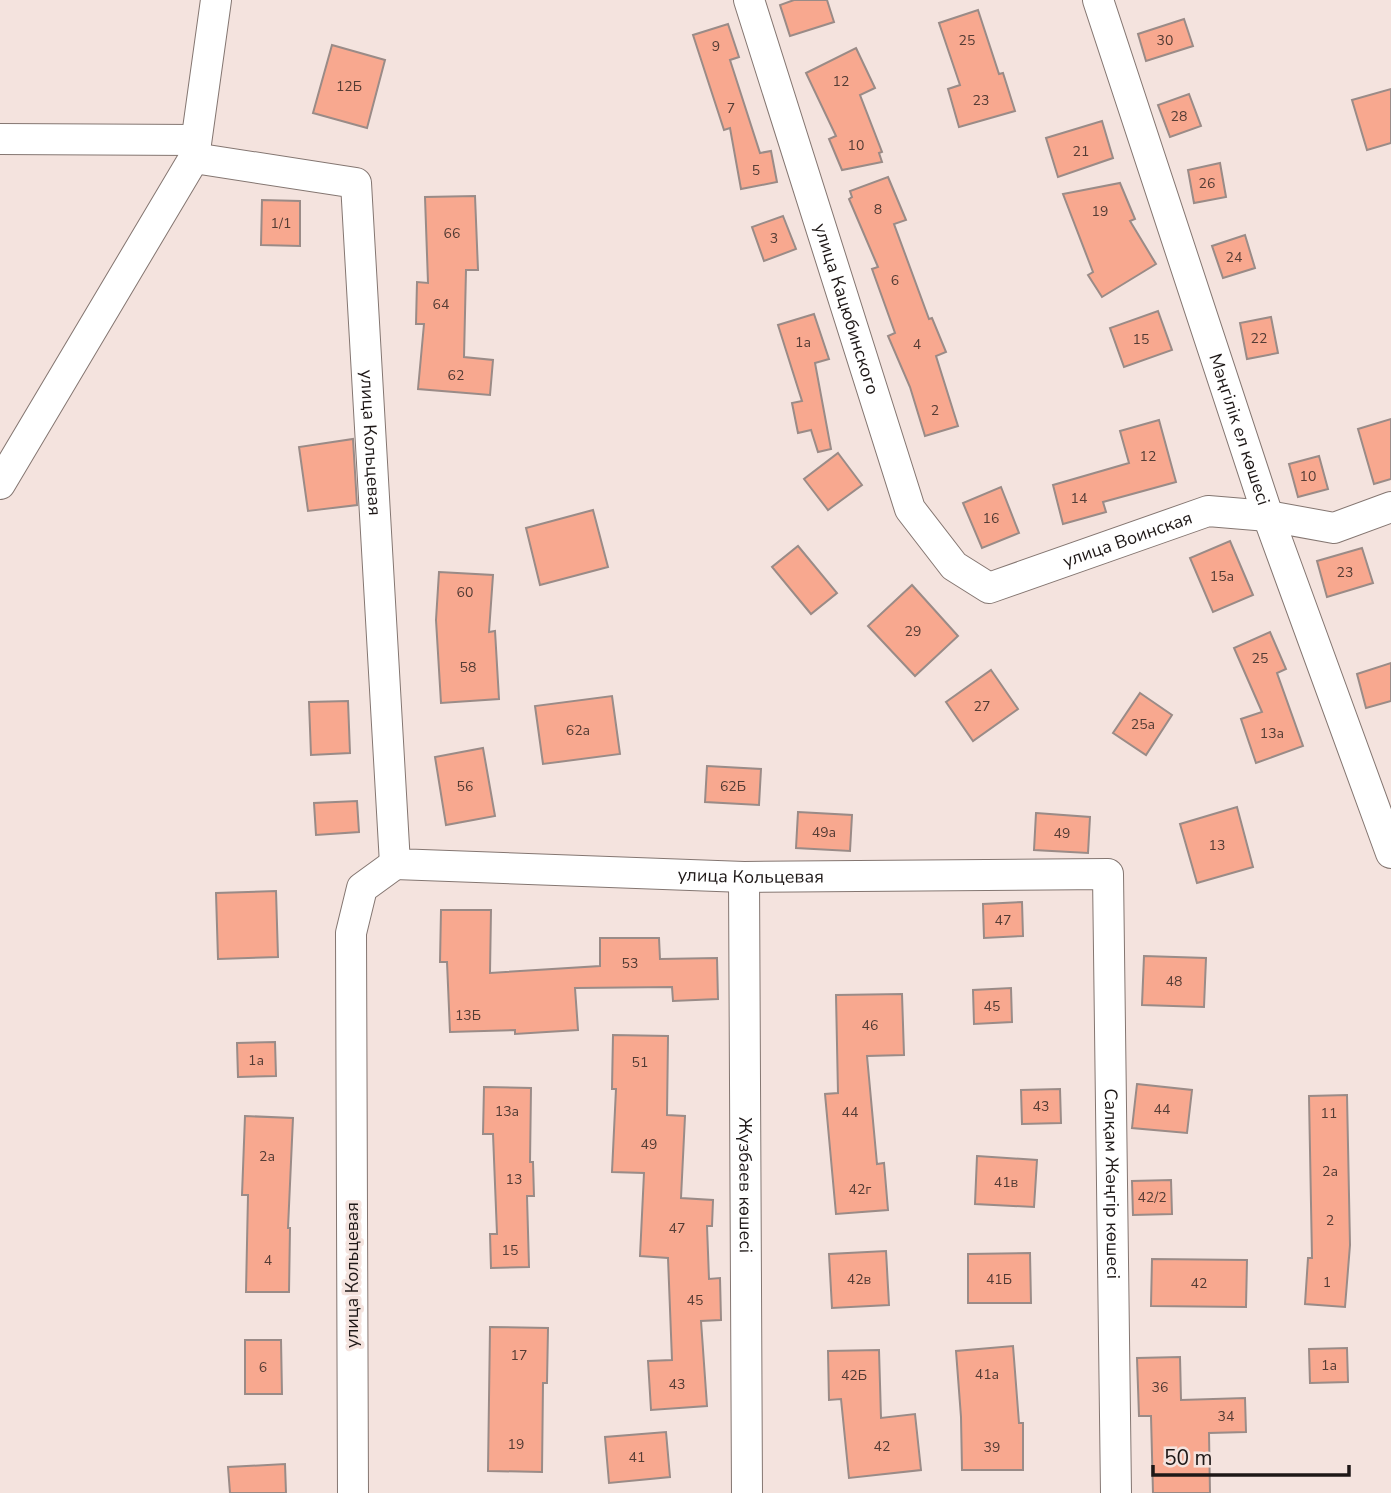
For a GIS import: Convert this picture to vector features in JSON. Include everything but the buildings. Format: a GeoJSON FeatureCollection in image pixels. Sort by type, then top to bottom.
{"type":"FeatureCollection","features":[{"type":"Feature","properties":{"kind":"street"},"geometry":{"type":"LineString","coordinates":[[0,484],[195,149],[216,0]]}},
{"type":"Feature","properties":{"kind":"street","name":"улица Кацюбинского"},"geometry":{"type":"LineString","coordinates":[[750,0],[910,509],[954,566],[989,588]]}},
{"type":"Feature","properties":{"kind":"street","name":"Мәңгілік ел көшесі"},"geometry":{"type":"LineString","coordinates":[[1098,0],[1268,516],[1391,853]]}},
{"type":"Feature","properties":{"kind":"street"},"geometry":{"type":"LineString","coordinates":[[0,139],[195,149]]}},
{"type":"Feature","properties":{"kind":"street","name":"улица Кольцевая"},"geometry":{"type":"LineString","coordinates":[[195,149],[356,183],[395,864]]}},
{"type":"Feature","properties":{"kind":"street","name":"улица Воинская"},"geometry":{"type":"LineString","coordinates":[[989,588],[1208,511],[1268,516],[1334,528],[1391,507]]}},
{"type":"Feature","properties":{"kind":"street","name":"улица Кольцевая"},"geometry":{"type":"LineString","coordinates":[[353,1493],[351,933],[362,888],[395,864],[744,877],[1108,874]]}},
{"type":"Feature","properties":{"kind":"street","name":"Салқам Жәңгір көшесі"},"geometry":{"type":"LineString","coordinates":[[1108,874],[1116,1493]]}},
{"type":"Feature","properties":{"kind":"street","name":"Жүзбаев көшесі"},"geometry":{"type":"LineString","coordinates":[[744,877],[747,1493]]}}]}
